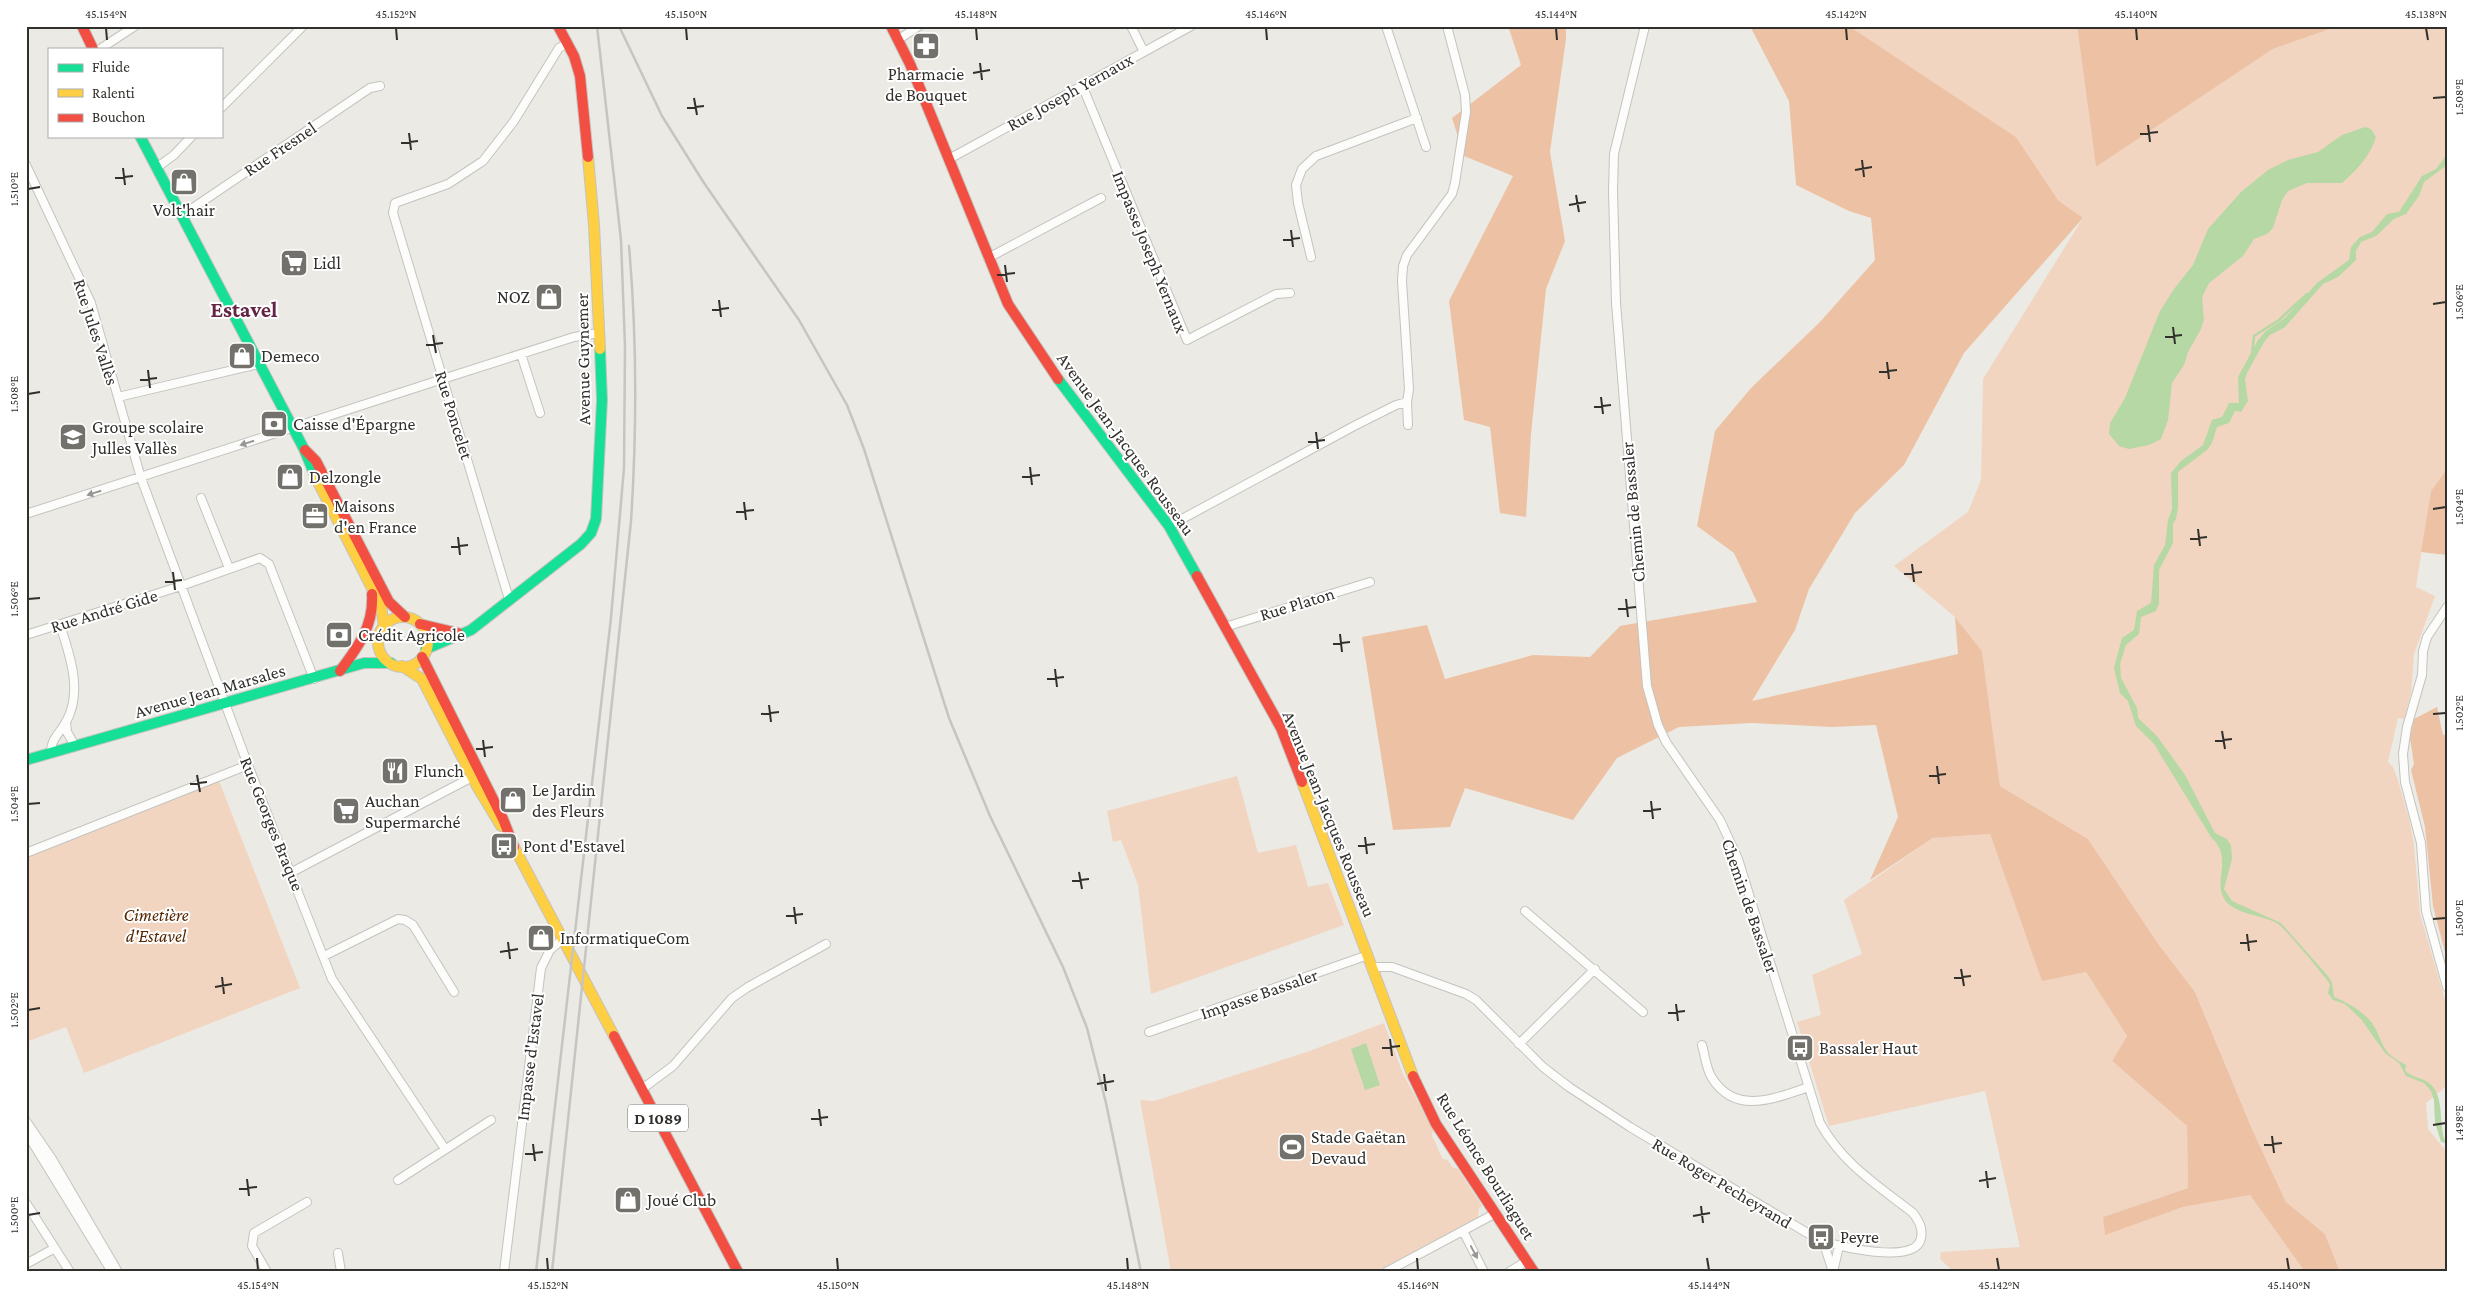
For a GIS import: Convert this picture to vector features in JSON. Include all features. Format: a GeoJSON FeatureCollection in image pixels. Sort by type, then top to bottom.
{"type":"FeatureCollection","features":[{"type":"Feature","properties":{"kind":"main road"},"geometry":{"type":"LineString","coordinates":[[82,26],[93,48]]}},
{"type":"Feature","properties":{"kind":"main road","name":"Avenue Guynemer"},"geometry":{"type":"LineString","coordinates":[[424,653],[440,640],[464,633],[581,544],[592,533],[598,500],[602,400],[594,225],[578,64],[558,26]]}},
{"type":"Feature","properties":{"kind":"main road","name":"Avenue Jean-Jacques Rousseau"},"geometry":{"type":"LineString","coordinates":[[891,26],[899,39],[1008,304],[1030,340],[1169,526],[1281,728],[1370,962]]}},
{"type":"Feature","properties":{"kind":"main road"},"geometry":{"type":"LineString","coordinates":[[141,138],[304,449],[309,464],[383,612],[384,626],[364,663]]}},
{"type":"Feature","properties":{"kind":"main road"},"geometry":{"type":"LineString","coordinates":[[304,449],[316,461],[389,602],[405,617],[420,624],[445,631],[464,633]]}},
{"type":"Feature","properties":{"kind":"main road"},"geometry":{"type":"LineString","coordinates":[[340,671],[364,640],[370,625],[373,609],[371,585]]}},
{"type":"Feature","properties":{"kind":"main road"},"geometry":{"type":"LineString","coordinates":[[384,626],[397,618],[405,617]]}},
{"type":"Feature","properties":{"kind":"main road"},"geometry":{"type":"LineString","coordinates":[[378,639],[381,653],[391,664],[402,666],[414,664],[424,653],[427,636],[420,624]]}},
{"type":"Feature","properties":{"kind":"main road","name":"D 1089"},"geometry":{"type":"LineString","coordinates":[[424,653],[494,818],[507,834],[738,1272]]}},
{"type":"Feature","properties":{"kind":"main road","name":"Avenue Jean Marsales"},"geometry":{"type":"LineString","coordinates":[[26,760],[314,679],[364,663],[391,664]]}},
{"type":"Feature","properties":{"kind":"main road","name":"D 1089"},"geometry":{"type":"LineString","coordinates":[[402,666],[422,679],[476,775]]}},
{"type":"Feature","properties":{"kind":"main road","name":"Rue Léonce Bourliaguet"},"geometry":{"type":"LineString","coordinates":[[1370,962],[1411,1071],[1436,1124],[1534,1272]]}},
{"type":"Feature","properties":{"kind":"street"},"geometry":{"type":"LineString","coordinates":[[102,48],[135,26]]}},
{"type":"Feature","properties":{"kind":"street"},"geometry":{"type":"LineString","coordinates":[[222,107],[303,26]]}},
{"type":"Feature","properties":{"kind":"street"},"geometry":{"type":"LineString","coordinates":[[899,39],[919,26]]}},
{"type":"Feature","properties":{"kind":"street"},"geometry":{"type":"LineString","coordinates":[[1131,26],[1144,52]]}},
{"type":"Feature","properties":{"kind":"street","name":"Rue Joseph Yernaux"},"geometry":{"type":"LineString","coordinates":[[948,158],[1191,26]]}},
{"type":"Feature","properties":{"kind":"street"},"geometry":{"type":"LineString","coordinates":[[1386,26],[1426,147]]}},
{"type":"Feature","properties":{"kind":"street"},"geometry":{"type":"LineString","coordinates":[[1408,425],[1407,402],[1409,389],[1402,281],[1403,266],[1407,255],[1452,194],[1466,112],[1461,76],[1447,26]]}},
{"type":"Feature","properties":{"kind":"street","name":"Chemin de Bassaler"},"geometry":{"type":"LineString","coordinates":[[1645,26],[1614,154],[1613,191],[1617,312],[1648,686],[1658,725],[1666,742],[1720,820],[1738,859],[1809,1088]]}},
{"type":"Feature","properties":{"kind":"street","name":"Rue Poncelet"},"geometry":{"type":"LineString","coordinates":[[509,599],[393,212],[395,203],[448,184],[483,161],[514,120],[559,48],[568,43]]}},
{"type":"Feature","properties":{"kind":"street","name":"Impasse Joseph Yernaux"},"geometry":{"type":"LineString","coordinates":[[1082,85],[1187,340],[1276,294],[1290,294]]}},
{"type":"Feature","properties":{"kind":"street","name":"Rue Fresnel"},"geometry":{"type":"LineString","coordinates":[[182,216],[370,88],[380,86]]}},
{"type":"Feature","properties":{"kind":"street"},"geometry":{"type":"LineString","coordinates":[[1311,257],[1298,203],[1296,184],[1302,169],[1316,156],[1417,118]]}},
{"type":"Feature","properties":{"kind":"street"},"geometry":{"type":"LineString","coordinates":[[156,168],[174,155],[190,138]]}},
{"type":"Feature","properties":{"kind":"street","name":"Rue Jules Vallès"},"geometry":{"type":"LineString","coordinates":[[26,165],[91,304],[140,478]]}},
{"type":"Feature","properties":{"kind":"street"},"geometry":{"type":"LineString","coordinates":[[988,258],[1101,198]]}},
{"type":"Feature","properties":{"kind":"street"},"geometry":{"type":"LineString","coordinates":[[26,514],[574,337],[599,333]]}},
{"type":"Feature","properties":{"kind":"street"},"geometry":{"type":"LineString","coordinates":[[521,354],[540,413]]}},
{"type":"Feature","properties":{"kind":"street"},"geometry":{"type":"LineString","coordinates":[[118,397],[260,364]]}},
{"type":"Feature","properties":{"kind":"street"},"geometry":{"type":"LineString","coordinates":[[1169,526],[1356,425],[1396,405],[1407,402]]}},
{"type":"Feature","properties":{"kind":"street","name":"Rue Georges Braque"},"geometry":{"type":"LineString","coordinates":[[140,478],[248,765],[292,872],[332,979],[445,1150]]}},
{"type":"Feature","properties":{"kind":"street"},"geometry":{"type":"LineString","coordinates":[[201,498],[229,568]]}},
{"type":"Feature","properties":{"kind":"street","name":"Rue André Gide"},"geometry":{"type":"LineString","coordinates":[[26,635],[181,586],[255,558],[265,560],[269,564],[314,679]]}},
{"type":"Feature","properties":{"kind":"street","name":"Rue Platon"},"geometry":{"type":"LineString","coordinates":[[1225,627],[1370,582]]}},
{"type":"Feature","properties":{"kind":"street"},"geometry":{"type":"LineString","coordinates":[[2447,607],[2427,637],[2423,651],[2422,675],[2404,742],[2403,766],[2421,843],[2426,911],[2447,987]]}},
{"type":"Feature","properties":{"kind":"street"},"geometry":{"type":"LineString","coordinates":[[51,753],[54,740],[66,722],[73,698],[74,681],[71,660],[60,625]]}},
{"type":"Feature","properties":{"kind":"street"},"geometry":{"type":"LineString","coordinates":[[66,722],[70,748]]}},
{"type":"Feature","properties":{"kind":"street"},"geometry":{"type":"LineString","coordinates":[[26,853],[248,765]]}},
{"type":"Feature","properties":{"kind":"street"},"geometry":{"type":"LineString","coordinates":[[292,872],[476,775]]}},
{"type":"Feature","properties":{"kind":"street"},"geometry":{"type":"LineString","coordinates":[[1525,910],[1595,968],[1643,1012]]}},
{"type":"Feature","properties":{"kind":"street"},"geometry":{"type":"LineString","coordinates":[[324,956],[398,919],[406,920],[413,925],[454,992]]}},
{"type":"Feature","properties":{"kind":"street","name":"Impasse d'Estavel"},"geometry":{"type":"LineString","coordinates":[[504,1272],[541,968],[550,950],[562,939]]}},
{"type":"Feature","properties":{"kind":"street"},"geometry":{"type":"LineString","coordinates":[[642,1089],[673,1066],[732,998],[748,986],[826,944]]}},
{"type":"Feature","properties":{"kind":"street","name":"Rue Roger Pecheyrand"},"geometry":{"type":"LineString","coordinates":[[1370,962],[1376,966],[1392,967],[1466,994],[1476,1000],[1543,1067],[1569,1088],[1630,1127],[1822,1241],[1839,1246],[1908,1252],[1920,1243],[1922,1232],[1920,1223],[1913,1214],[1848,1162],[1831,1143],[1820,1123],[1809,1088]]}},
{"type":"Feature","properties":{"kind":"street","name":"Impasse Bassaler"},"geometry":{"type":"LineString","coordinates":[[1150,1032],[1370,962]]}},
{"type":"Feature","properties":{"kind":"street"},"geometry":{"type":"LineString","coordinates":[[1520,1044],[1595,968]]}},
{"type":"Feature","properties":{"kind":"street"},"geometry":{"type":"LineString","coordinates":[[1702,1045],[1711,1077],[1719,1087],[1737,1100],[1750,1102],[1765,1101],[1809,1088]]}},
{"type":"Feature","properties":{"kind":"street"},"geometry":{"type":"LineString","coordinates":[[398,1180],[491,1120]]}},
{"type":"Feature","properties":{"kind":"street"},"geometry":{"type":"LineString","coordinates":[[26,1121],[52,1159],[118,1272]]}},
{"type":"Feature","properties":{"kind":"street"},"geometry":{"type":"LineString","coordinates":[[26,1132],[112,1272]]}},
{"type":"Feature","properties":{"kind":"street"},"geometry":{"type":"LineString","coordinates":[[267,1272],[252,1246],[254,1233],[307,1202]]}},
{"type":"Feature","properties":{"kind":"street"},"geometry":{"type":"LineString","coordinates":[[26,1203],[70,1272]]}},
{"type":"Feature","properties":{"kind":"street"},"geometry":{"type":"LineString","coordinates":[[1386,1272],[1496,1213]]}},
{"type":"Feature","properties":{"kind":"street"},"geometry":{"type":"LineString","coordinates":[[1463,1231],[1484,1272]]}},
{"type":"Feature","properties":{"kind":"street"},"geometry":{"type":"LineString","coordinates":[[1822,1241],[1833,1272]]}},
{"type":"Feature","properties":{"kind":"street"},"geometry":{"type":"LineString","coordinates":[[1833,1272],[1839,1246]]}},
{"type":"Feature","properties":{"kind":"street"},"geometry":{"type":"LineString","coordinates":[[26,1264],[55,1248]]}},
{"type":"Feature","properties":{"kind":"street"},"geometry":{"type":"LineString","coordinates":[[338,1253],[341,1272]]}},
{"type":"Feature","properties":{"kind":"street"},"geometry":{"type":"LineString","coordinates":[[1509,1272],[1527,1261]]}},
{"type":"Feature","properties":{"kind":"green space"},"geometry":{"type":"Polygon","coordinates":[[[1849,26],[2077,26],[2096,167],[2273,49],[2338,26],[2447,26],[2447,469],[2431,491],[2416,587],[2435,596],[2414,654],[2411,693],[2404,719],[2398,718],[2388,762],[2393,767],[2398,780],[2410,823],[2414,845],[2420,914],[2447,1007],[2447,1086],[2426,1103],[2428,1129],[2447,1152],[2447,1272],[2340,1272],[2325,1234],[2286,1202],[2252,1129],[2195,992],[2159,945],[2088,839],[2000,786],[1982,651],[1955,617],[1894,566],[1968,512],[1981,480],[1983,379],[2083,218],[2058,200],[2016,137],[1849,26]]]}},
{"type":"Feature","properties":{"kind":"green space"},"geometry":{"type":"Polygon","coordinates":[[[1237,776],[1258,853],[1296,845],[1308,887],[1328,883],[1344,925],[1151,994],[1138,885],[1121,840],[1113,842],[1107,811],[1237,776]]]}},
{"type":"Feature","properties":{"kind":"green space","name":"Cimetière d'Estavel"},"geometry":{"type":"Polygon","coordinates":[[[219,781],[300,988],[84,1073],[66,1027],[26,1042],[26,858],[219,781]]]}},
{"type":"Feature","properties":{"kind":"green space"},"geometry":{"type":"Polygon","coordinates":[[[1990,834],[2042,980],[2086,972],[2127,1036],[2112,1061],[2187,1126],[2188,1188],[2103,1217],[2105,1234],[2183,1207],[2250,1195],[2305,1272],[1954,1272],[1940,1259],[1941,1252],[2020,1247],[1985,1091],[1829,1126],[1797,1022],[1821,1015],[1812,975],[1862,954],[1844,900],[1933,838],[1990,834]]]}},
{"type":"Feature","properties":{"kind":"green space","name":"Stade Gaëtan Devaud"},"geometry":{"type":"Polygon","coordinates":[[[1384,1023],[1403,1074],[1433,1129],[1432,1136],[1441,1156],[1443,1159],[1448,1160],[1452,1167],[1458,1169],[1482,1206],[1479,1208],[1478,1217],[1375,1272],[1171,1272],[1140,1100],[1154,1101],[1307,1052],[1384,1023]]]}},
{"type":"Feature","properties":{"kind":"shaded area"},"geometry":{"type":"Polygon","coordinates":[[[1508,26],[1566,26],[1566,39],[1550,152],[1565,241],[1546,289],[1531,434],[1526,517],[1500,513],[1490,427],[1464,420],[1449,301],[1513,176],[1464,156],[1452,118],[1521,65],[1508,26]]]}},
{"type":"Feature","properties":{"kind":"shaded area"},"geometry":{"type":"Polygon","coordinates":[[[1750,26],[1849,26],[2016,137],[2058,200],[2083,218],[1964,353],[1904,465],[1855,513],[1809,589],[1795,630],[1752,701],[1958,654],[1955,617],[1982,651],[2000,786],[2088,839],[2159,945],[2195,992],[2252,1129],[2286,1202],[2325,1234],[2340,1272],[2305,1272],[2250,1195],[2183,1207],[2105,1235],[2103,1217],[2188,1188],[2187,1126],[2112,1061],[2127,1036],[2086,972],[2042,981],[1990,834],[1933,838],[1870,880],[1898,817],[1876,725],[1832,727],[1752,723],[1679,727],[1617,758],[1573,820],[1465,788],[1450,827],[1393,830],[1362,637],[1427,625],[1445,679],[1533,655],[1590,657],[1620,626],[1757,602],[1734,553],[1697,526],[1715,431],[1751,388],[1820,322],[1875,260],[1871,218],[1849,211],[1796,185],[1789,101],[1750,26]]]}},
{"type":"Feature","properties":{"kind":"shaded area"},"geometry":{"type":"Polygon","coordinates":[[[2077,26],[2338,26],[2273,49],[2096,167],[2077,26]]]}},
{"type":"Feature","properties":{"kind":"shaded area"},"geometry":{"type":"Polygon","coordinates":[[[2447,126],[2447,165],[2424,182],[2419,196],[2406,214],[2394,219],[2376,236],[2361,242],[2356,251],[2356,260],[2338,277],[2323,284],[2285,327],[2270,335],[2264,342],[2247,373],[2245,379],[2248,401],[2241,412],[2235,411],[2229,423],[2217,427],[2212,443],[2207,450],[2178,472],[2178,508],[2173,524],[2173,543],[2159,570],[2159,604],[2156,611],[2141,617],[2139,634],[2126,645],[2120,664],[2121,678],[2137,708],[2138,718],[2157,736],[2185,775],[2215,833],[2227,839],[2231,845],[2232,859],[2224,889],[2232,901],[2281,923],[2328,976],[2332,983],[2334,997],[2365,1015],[2389,1054],[2406,1065],[2405,1070],[2408,1073],[2427,1081],[2433,1087],[2439,1100],[2442,1129],[2446,1143],[2441,1142],[2435,1122],[2434,1100],[2431,1091],[2424,1083],[2406,1076],[2399,1063],[2385,1053],[2361,1019],[2345,1004],[2333,1000],[2328,993],[2330,984],[2277,923],[2236,909],[2224,898],[2221,890],[2222,855],[2218,846],[2154,744],[2136,726],[2128,701],[2120,693],[2114,668],[2122,638],[2134,630],[2137,611],[2151,603],[2154,565],[2165,545],[2168,520],[2172,509],[2171,473],[2181,461],[2203,445],[2212,420],[2222,417],[2229,403],[2239,403],[2238,377],[2258,340],[2266,331],[2285,318],[2317,283],[2349,260],[2351,247],[2360,237],[2372,232],[2387,214],[2399,212],[2422,176],[2436,169],[2445,157],[2445,129],[2447,126]]]}},
{"type":"Feature","properties":{"kind":"shaded area"},"geometry":{"type":"Polygon","coordinates":[[[2365,127],[2371,129],[2376,137],[2367,156],[2353,173],[2342,183],[2307,183],[2288,191],[2282,200],[2273,228],[2267,234],[2254,239],[2243,256],[2209,283],[2202,297],[2204,320],[2188,352],[2184,365],[2172,383],[2168,420],[2161,439],[2149,445],[2129,449],[2119,446],[2109,434],[2110,423],[2125,398],[2160,311],[2193,265],[2208,229],[2241,192],[2268,170],[2288,160],[2318,152],[2342,135],[2365,127]]]}},
{"type":"Feature","properties":{"kind":"shaded area"},"geometry":{"type":"Polygon","coordinates":[[[2447,469],[2447,555],[2421,552],[2431,491],[2447,469]]]}},
{"type":"Feature","properties":{"kind":"shaded area"},"geometry":{"type":"Polygon","coordinates":[[[2437,707],[2443,735],[2447,734],[2447,960],[2433,906],[2425,827],[2411,770],[2414,764],[2410,738],[2414,719],[2437,707]]]}},
{"type":"Feature","properties":{"kind":"shaded area"},"geometry":{"type":"Polygon","coordinates":[[[1366,1043],[1380,1085],[1365,1090],[1351,1049],[1366,1043]]]}},
{"type":"Feature","properties":{"kind":"waterway"},"geometry":{"type":"LineString","coordinates":[[2252,355],[2254,336],[2279,320],[2307,294]]}},
{"type":"Feature","properties":{"kind":"railway"},"geometry":{"type":"LineString","coordinates":[[536,1272],[611,618],[624,468],[625,346],[621,240],[597,26]]}},
{"type":"Feature","properties":{"kind":"railway"},"geometry":{"type":"LineString","coordinates":[[619,26],[662,116],[704,183],[799,320],[847,405],[864,449],[949,718],[990,816],[1063,967],[1087,1028],[1106,1103],[1141,1272]]}},
{"type":"Feature","properties":{"kind":"railway"},"geometry":{"type":"LineString","coordinates":[[552,1272],[631,521],[635,384],[634,315],[629,246]]}},
{"type":"Feature","properties":{"kind":"traffic: fast"},"geometry":{"type":"LineString","coordinates":[[141,138],[304,449],[316,478]]}},
{"type":"Feature","properties":{"kind":"traffic: fast"},"geometry":{"type":"LineString","coordinates":[[426,649],[471,630],[581,544],[591,533],[596,519],[602,400],[600,349]]}},
{"type":"Feature","properties":{"kind":"traffic: fast"},"geometry":{"type":"LineString","coordinates":[[1058,379],[1169,526],[1197,576]]}},
{"type":"Feature","properties":{"kind":"traffic: fast"},"geometry":{"type":"LineString","coordinates":[[26,760],[364,663],[391,663]]}},
{"type":"Feature","properties":{"kind":"traffic: slow"},"geometry":{"type":"LineString","coordinates":[[588,157],[594,225],[600,349]]}},
{"type":"Feature","properties":{"kind":"traffic: slow"},"geometry":{"type":"LineString","coordinates":[[316,478],[381,606],[384,626]]}},
{"type":"Feature","properties":{"kind":"traffic: slow"},"geometry":{"type":"LineString","coordinates":[[403,617],[412,619],[423,628],[428,642],[426,651],[417,662],[403,667],[394,665],[383,656],[378,642],[380,633],[389,622],[403,617]]}},
{"type":"Feature","properties":{"kind":"traffic: slow"},"geometry":{"type":"LineString","coordinates":[[402,666],[422,679],[478,788],[501,826]]}},
{"type":"Feature","properties":{"kind":"traffic: slow"},"geometry":{"type":"LineString","coordinates":[[1302,782],[1413,1076]]}},
{"type":"Feature","properties":{"kind":"traffic: slow"},"geometry":{"type":"LineString","coordinates":[[514,847],[614,1036]]}},
{"type":"Feature","properties":{"kind":"traffic: jam"},"geometry":{"type":"LineString","coordinates":[[82,26],[93,48]]}},
{"type":"Feature","properties":{"kind":"traffic: jam"},"geometry":{"type":"LineString","coordinates":[[558,26],[574,56],[580,76],[588,157]]}},
{"type":"Feature","properties":{"kind":"traffic: jam"},"geometry":{"type":"LineString","coordinates":[[891,26],[910,64],[1008,304],[1058,379]]}},
{"type":"Feature","properties":{"kind":"traffic: jam"},"geometry":{"type":"LineString","coordinates":[[305,450],[316,461],[389,602],[405,617]]}},
{"type":"Feature","properties":{"kind":"traffic: jam"},"geometry":{"type":"LineString","coordinates":[[1197,576],[1281,728],[1302,782]]}},
{"type":"Feature","properties":{"kind":"traffic: jam"},"geometry":{"type":"LineString","coordinates":[[340,671],[359,645],[368,626],[372,594]]}},
{"type":"Feature","properties":{"kind":"traffic: jam"},"geometry":{"type":"LineString","coordinates":[[420,624],[458,633]]}},
{"type":"Feature","properties":{"kind":"traffic: jam"},"geometry":{"type":"LineString","coordinates":[[422,657],[503,819],[514,847]]}},
{"type":"Feature","properties":{"kind":"traffic: jam"},"geometry":{"type":"LineString","coordinates":[[614,1036],[738,1272]]}},
{"type":"Feature","properties":{"kind":"traffic: jam"},"geometry":{"type":"LineString","coordinates":[[1413,1076],[1436,1124],[1534,1272]]}},
{"type":"Feature","properties":{"kind":"place","name":"Pharmacie de Bouquet"},"geometry":{"type":"Point","coordinates":[926,46]}},
{"type":"Feature","properties":{"kind":"place","name":"Volt'hair"},"geometry":{"type":"Point","coordinates":[184,182]}},
{"type":"Feature","properties":{"kind":"place","name":"Lidl"},"geometry":{"type":"Point","coordinates":[294,263]}},
{"type":"Feature","properties":{"kind":"place","name":"NOZ"},"geometry":{"type":"Point","coordinates":[549,297]}},
{"type":"Feature","properties":{"kind":"place","name":"Demeco"},"geometry":{"type":"Point","coordinates":[242,356]}},
{"type":"Feature","properties":{"kind":"place","name":"Caisse d'Épargne"},"geometry":{"type":"Point","coordinates":[274,424]}},
{"type":"Feature","properties":{"kind":"place","name":"Groupe scolaire Julles Vallès"},"geometry":{"type":"Point","coordinates":[73,437]}},
{"type":"Feature","properties":{"kind":"place","name":"Delzongle"},"geometry":{"type":"Point","coordinates":[290,477]}},
{"type":"Feature","properties":{"kind":"place","name":"Maisons d'en France"},"geometry":{"type":"Point","coordinates":[315,516]}},
{"type":"Feature","properties":{"kind":"place","name":"Crédit Agricole"},"geometry":{"type":"Point","coordinates":[339,635]}},
{"type":"Feature","properties":{"kind":"place","name":"Flunch"},"geometry":{"type":"Point","coordinates":[395,771]}},
{"type":"Feature","properties":{"kind":"place","name":"Le Jardin des Fleurs"},"geometry":{"type":"Point","coordinates":[513,800]}},
{"type":"Feature","properties":{"kind":"place","name":"Auchan Supermarché"},"geometry":{"type":"Point","coordinates":[346,811]}},
{"type":"Feature","properties":{"kind":"place","name":"Pont d'Estavel"},"geometry":{"type":"Point","coordinates":[504,846]}},
{"type":"Feature","properties":{"kind":"place","name":"InformatiqueCom"},"geometry":{"type":"Point","coordinates":[541,938]}},
{"type":"Feature","properties":{"kind":"place","name":"Bassaler Haut"},"geometry":{"type":"Point","coordinates":[1800,1048]}},
{"type":"Feature","properties":{"kind":"place","name":"Stade Gaëtan Devaud"},"geometry":{"type":"Point","coordinates":[1292,1147]}},
{"type":"Feature","properties":{"kind":"place","name":"Joué Club"},"geometry":{"type":"Point","coordinates":[628,1200]}},
{"type":"Feature","properties":{"kind":"place","name":"Peyre"},"geometry":{"type":"Point","coordinates":[1821,1237]}},
{"type":"Feature","properties":{"kind":"district","name":"Estavel"},"geometry":{"type":"Point","coordinates":[244,309]}}]}
